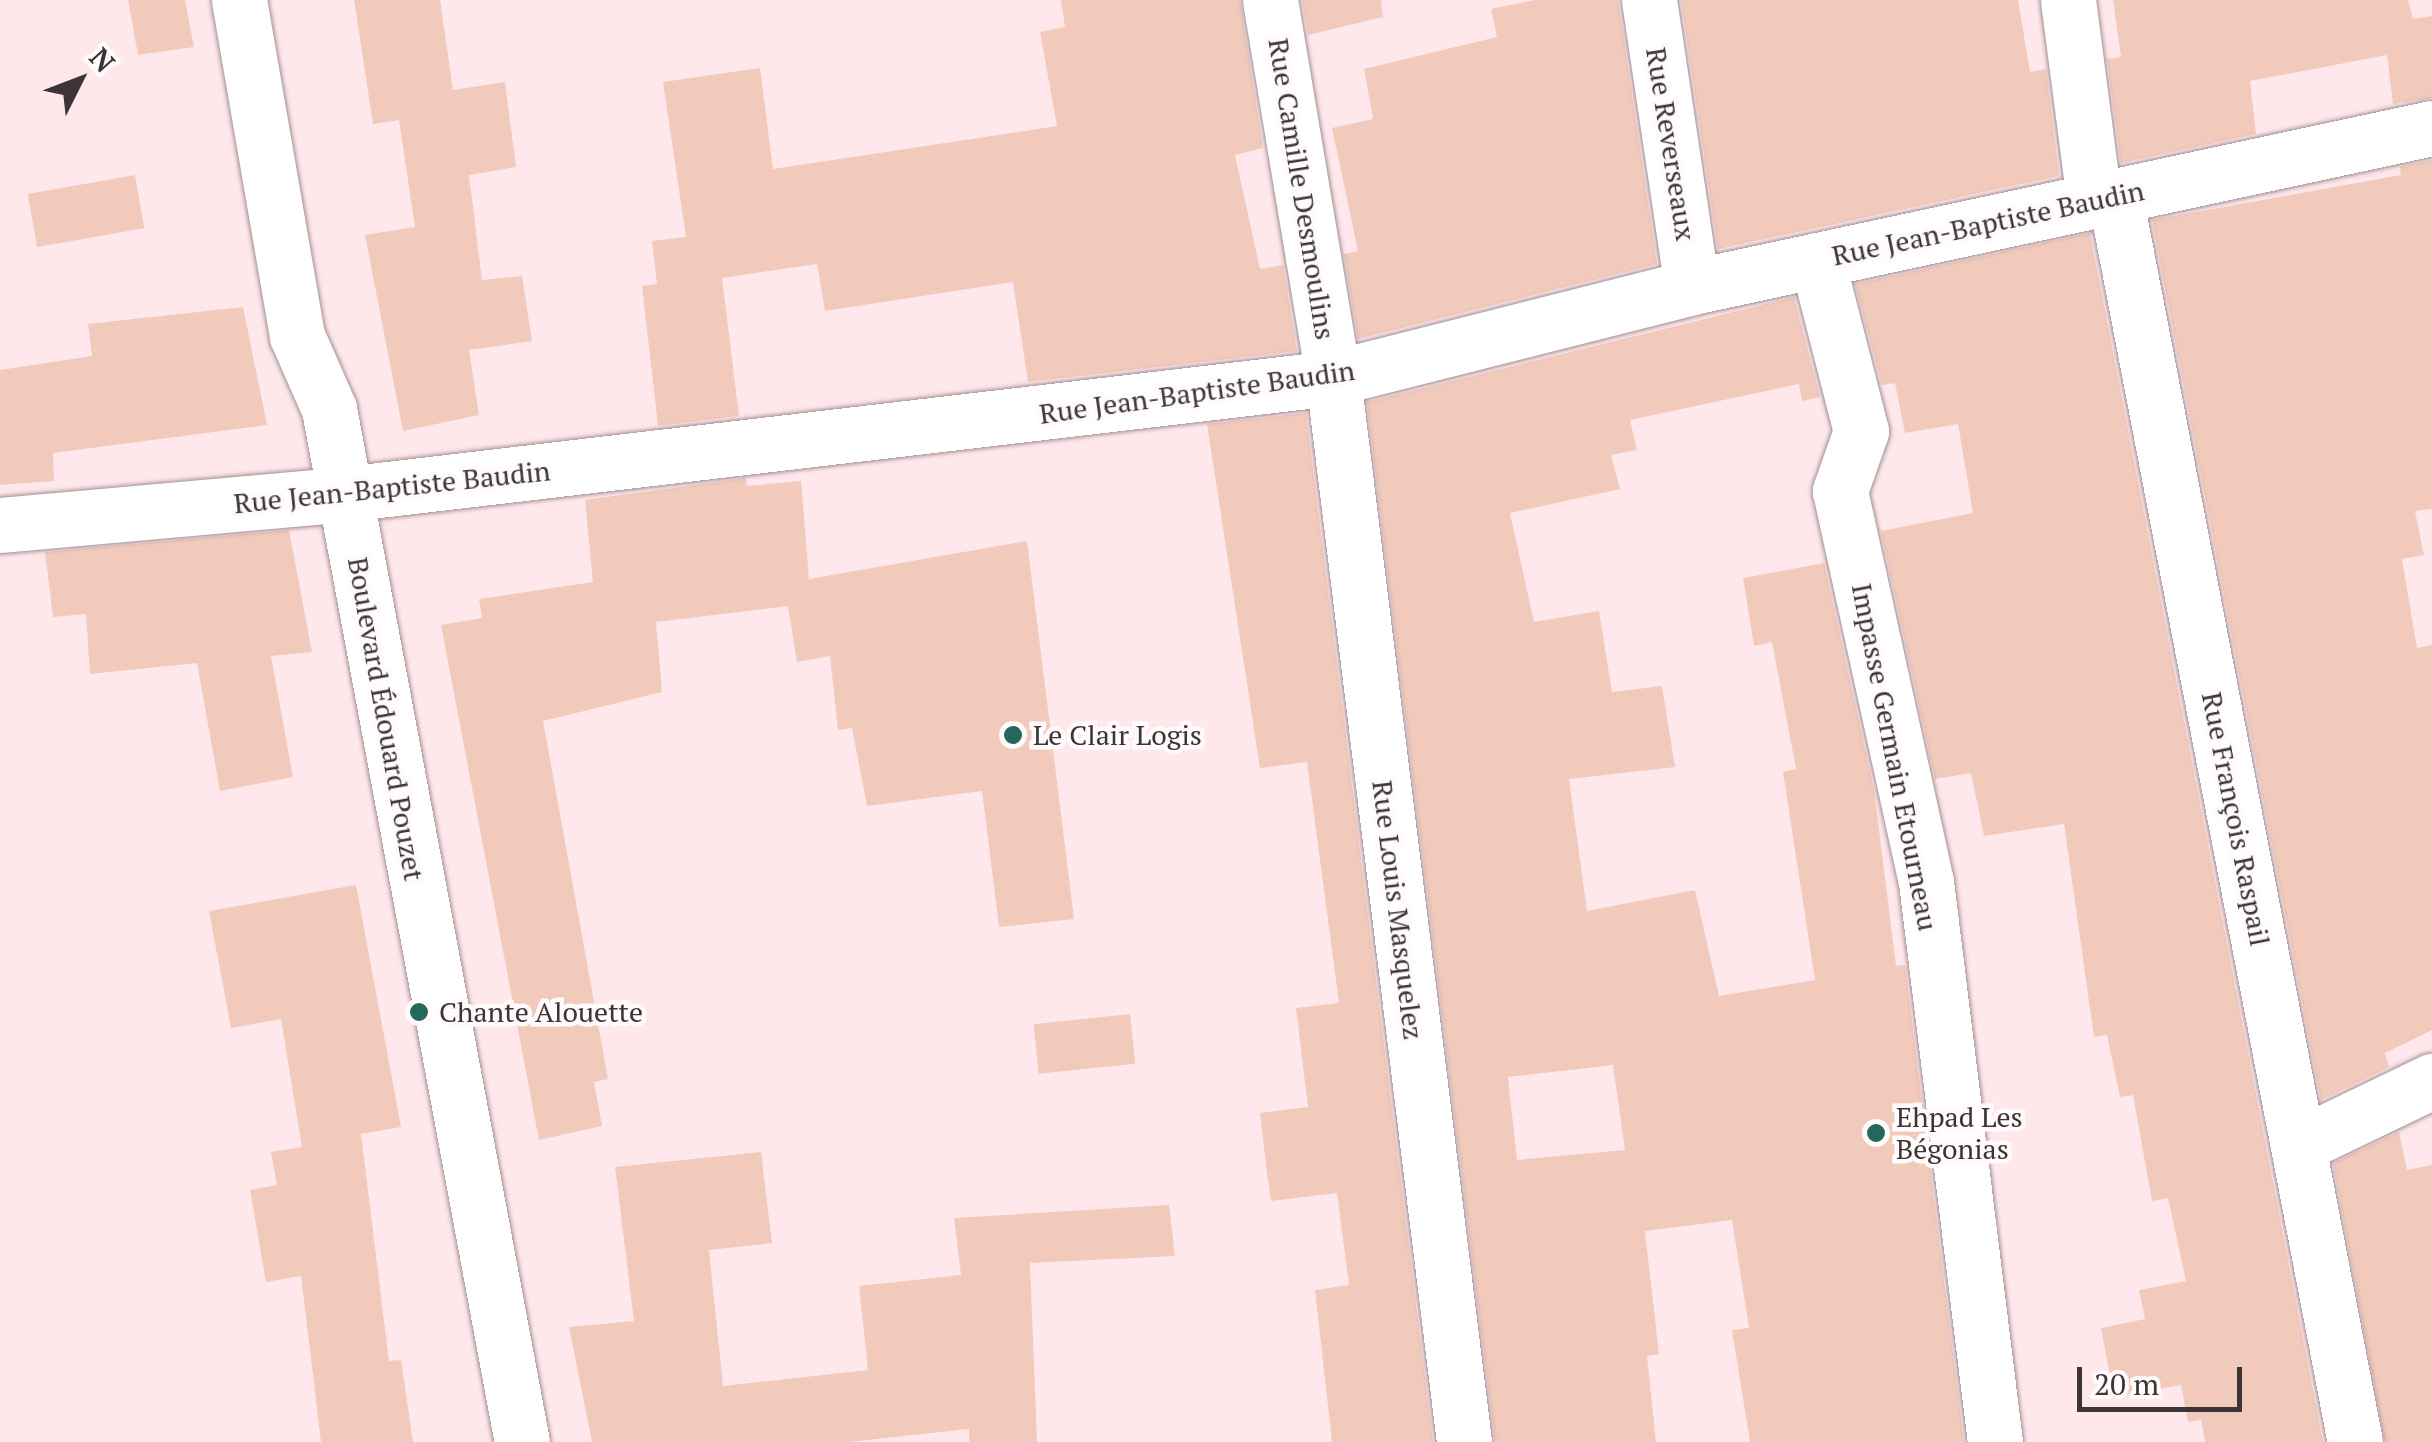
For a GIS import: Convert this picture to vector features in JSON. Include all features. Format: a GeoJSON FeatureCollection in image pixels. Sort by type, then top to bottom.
{"type":"FeatureCollection","features":[{"type":"Feature","properties":{"kind":"street","name":"Boulevard Édouard Pouzet"},"geometry":{"type":"LineString","coordinates":[[239,0],[298,336],[329,410],[522,1442]]}},
{"type":"Feature","properties":{"kind":"street","name":"Rue Camille Desmoulins"},"geometry":{"type":"LineString","coordinates":[[1270,0],[1332,378]]}},
{"type":"Feature","properties":{"kind":"street","name":"Rue Reverseaux"},"geometry":{"type":"LineString","coordinates":[[1649,0],[1692,287]]}},
{"type":"Feature","properties":{"kind":"street","name":"Rue François Raspail"},"geometry":{"type":"LineString","coordinates":[[2068,0],[2104,198],[2299,1146],[2355,1442]]}},
{"type":"Feature","properties":{"kind":"street","name":"Rue Jean-Baptiste Baudin"},"geometry":{"type":"LineString","coordinates":[[0,525],[345,494],[1332,378],[1692,287],[2432,128]]}},
{"type":"Feature","properties":{"kind":"street","name":"Impasse Germain Etourneau"},"geometry":{"type":"LineString","coordinates":[[1817,260],[1862,431],[1840,491],[1926,882],[1995,1442]]}},
{"type":"Feature","properties":{"kind":"street","name":"Rue Louis Masquelez"},"geometry":{"type":"LineString","coordinates":[[1332,378],[1464,1442]]}},
{"type":"Feature","properties":{"kind":"street"},"geometry":{"type":"LineString","coordinates":[[2299,1146],[2432,1081]]}},
{"type":"Feature","properties":{"kind":"building"},"geometry":{"type":"Polygon","coordinates":[[[128,0],[185,0],[194,47],[138,55],[128,0]]]}},
{"type":"Feature","properties":{"kind":"building"},"geometry":{"type":"Polygon","coordinates":[[[354,0],[440,0],[453,90],[505,82],[516,167],[469,175],[482,280],[522,276],[532,341],[469,350],[479,415],[403,431],[365,235],[415,227],[399,120],[373,124],[354,0]]]}},
{"type":"Feature","properties":{"kind":"building"},"geometry":{"type":"Polygon","coordinates":[[[1061,0],[1240,0],[1263,148],[1235,155],[1260,269],[1283,265],[1297,351],[1028,382],[1013,282],[825,311],[817,264],[722,278],[739,416],[658,426],[642,286],[657,284],[652,241],[686,237],[663,82],[760,68],[773,169],[1057,126],[1040,32],[1065,27],[1061,0]]]}},
{"type":"Feature","properties":{"kind":"building"},"geometry":{"type":"Polygon","coordinates":[[[1302,0],[1381,0],[1383,17],[1308,35],[1302,0]]]}},
{"type":"Feature","properties":{"kind":"building"},"geometry":{"type":"Polygon","coordinates":[[[1535,0],[1618,0],[1657,264],[1358,339],[1344,254],[1358,251],[1332,128],[1373,119],[1364,69],[1497,37],[1491,9],[1535,0]]]}},
{"type":"Feature","properties":{"kind":"building"},"geometry":{"type":"Polygon","coordinates":[[[1681,0],[2018,0],[2030,72],[2046,69],[2059,176],[1718,249],[1681,0]]]}},
{"type":"Feature","properties":{"kind":"building"},"geometry":{"type":"Polygon","coordinates":[[[2113,0],[2408,0],[2413,19],[2432,16],[2432,98],[2393,104],[2387,55],[2250,81],[2256,134],[2121,163],[2107,59],[2121,57],[2113,0]]]}},
{"type":"Feature","properties":{"kind":"building"},"geometry":{"type":"Polygon","coordinates":[[[2432,160],[2432,509],[2415,511],[2424,555],[2402,559],[2417,648],[2432,645],[2432,1030],[2385,1053],[2389,1067],[2321,1100],[2152,220],[2401,175],[2400,167],[2432,160]]]}},
{"type":"Feature","properties":{"kind":"building"},"geometry":{"type":"Polygon","coordinates":[[[135,175],[144,228],[37,247],[28,194],[135,175]]]}},
{"type":"Feature","properties":{"kind":"building"},"geometry":{"type":"Polygon","coordinates":[[[2090,233],[2323,1442],[2205,1442],[2201,1420],[2188,1422],[2181,1385],[2124,1395],[2122,1379],[2111,1381],[2101,1328],[2145,1319],[2139,1290],[2186,1281],[2168,1198],[2152,1201],[2133,1095],[2120,1097],[2107,1035],[2094,1037],[2064,824],[1984,836],[1971,773],[1935,779],[1881,531],[1973,513],[1958,424],[1905,433],[1895,383],[1882,385],[1855,284],[2090,233]]]}},
{"type":"Feature","properties":{"kind":"building"},"geometry":{"type":"Polygon","coordinates":[[[1794,297],[1820,397],[1802,401],[1799,384],[1630,420],[1637,450],[1611,455],[1620,489],[1510,513],[1534,622],[1599,611],[1612,692],[1662,686],[1675,767],[1569,779],[1587,911],[1695,890],[1719,996],[1815,980],[1783,772],[1796,769],[1772,642],[1754,646],[1743,578],[1824,563],[1874,790],[1896,966],[1905,965],[1964,1442],[1750,1442],[1732,1330],[1749,1328],[1732,1220],[1645,1231],[1659,1354],[1647,1356],[1656,1442],[1495,1442],[1367,402],[1794,297]],[[1613,1065],[1508,1077],[1517,1160],[1625,1150],[1613,1065]]]}},
{"type":"Feature","properties":{"kind":"building"},"geometry":{"type":"Polygon","coordinates":[[[243,307],[267,425],[53,453],[54,481],[0,485],[0,370],[92,356],[88,324],[243,307]]]}},
{"type":"Feature","properties":{"kind":"building"},"geometry":{"type":"Polygon","coordinates":[[[1306,413],[1433,1442],[1332,1442],[1315,1290],[1349,1285],[1337,1193],[1271,1201],[1267,1173],[1260,1113],[1308,1107],[1296,1008],[1339,1003],[1307,762],[1260,768],[1207,424],[1306,413]]]}},
{"type":"Feature","properties":{"kind":"building"},"geometry":{"type":"Polygon","coordinates":[[[746,478],[747,486],[801,481],[809,579],[1027,541],[1074,919],[999,927],[982,791],[867,806],[852,728],[838,730],[830,656],[797,662],[788,606],[656,622],[662,692],[543,721],[608,1079],[594,1082],[602,1126],[539,1140],[441,625],[482,618],[479,599],[593,582],[585,500],[746,478]]]}},
{"type":"Feature","properties":{"kind":"building"},"geometry":{"type":"Polygon","coordinates":[[[289,530],[312,652],[271,656],[293,777],[220,791],[197,663],[90,674],[86,614],[53,617],[45,552],[289,530]]]}},
{"type":"Feature","properties":{"kind":"building"},"geometry":{"type":"Polygon","coordinates":[[[356,885],[401,1127],[361,1134],[389,1361],[401,1360],[413,1442],[321,1442],[301,1276],[266,1282],[250,1190],[277,1185],[271,1152],[302,1147],[281,1019],[231,1028],[209,911],[356,885]]]}},
{"type":"Feature","properties":{"kind":"building"},"geometry":{"type":"Polygon","coordinates":[[[1130,1014],[1135,1064],[1039,1074],[1034,1024],[1130,1014]]]}},
{"type":"Feature","properties":{"kind":"building"},"geometry":{"type":"Polygon","coordinates":[[[2399,1132],[2407,1170],[2432,1165],[2432,1442],[2385,1442],[2333,1163],[2399,1132]]]}},
{"type":"Feature","properties":{"kind":"building"},"geometry":{"type":"Polygon","coordinates":[[[761,1152],[772,1243],[709,1250],[723,1386],[868,1370],[859,1286],[961,1275],[954,1218],[1169,1205],[1175,1256],[1030,1263],[1037,1442],[969,1442],[969,1429],[848,1442],[592,1442],[569,1327],[634,1321],[615,1167],[761,1152]]]}},
{"type":"Feature","properties":{"kind":"place","name":"Le Clair Logis"},"geometry":{"type":"Point","coordinates":[1013,735]}},
{"type":"Feature","properties":{"kind":"place","name":"Chante Alouette"},"geometry":{"type":"Point","coordinates":[419,1012]}},
{"type":"Feature","properties":{"kind":"place","name":"Ehpad Les Bégonias"},"geometry":{"type":"Point","coordinates":[1876,1133]}}]}
